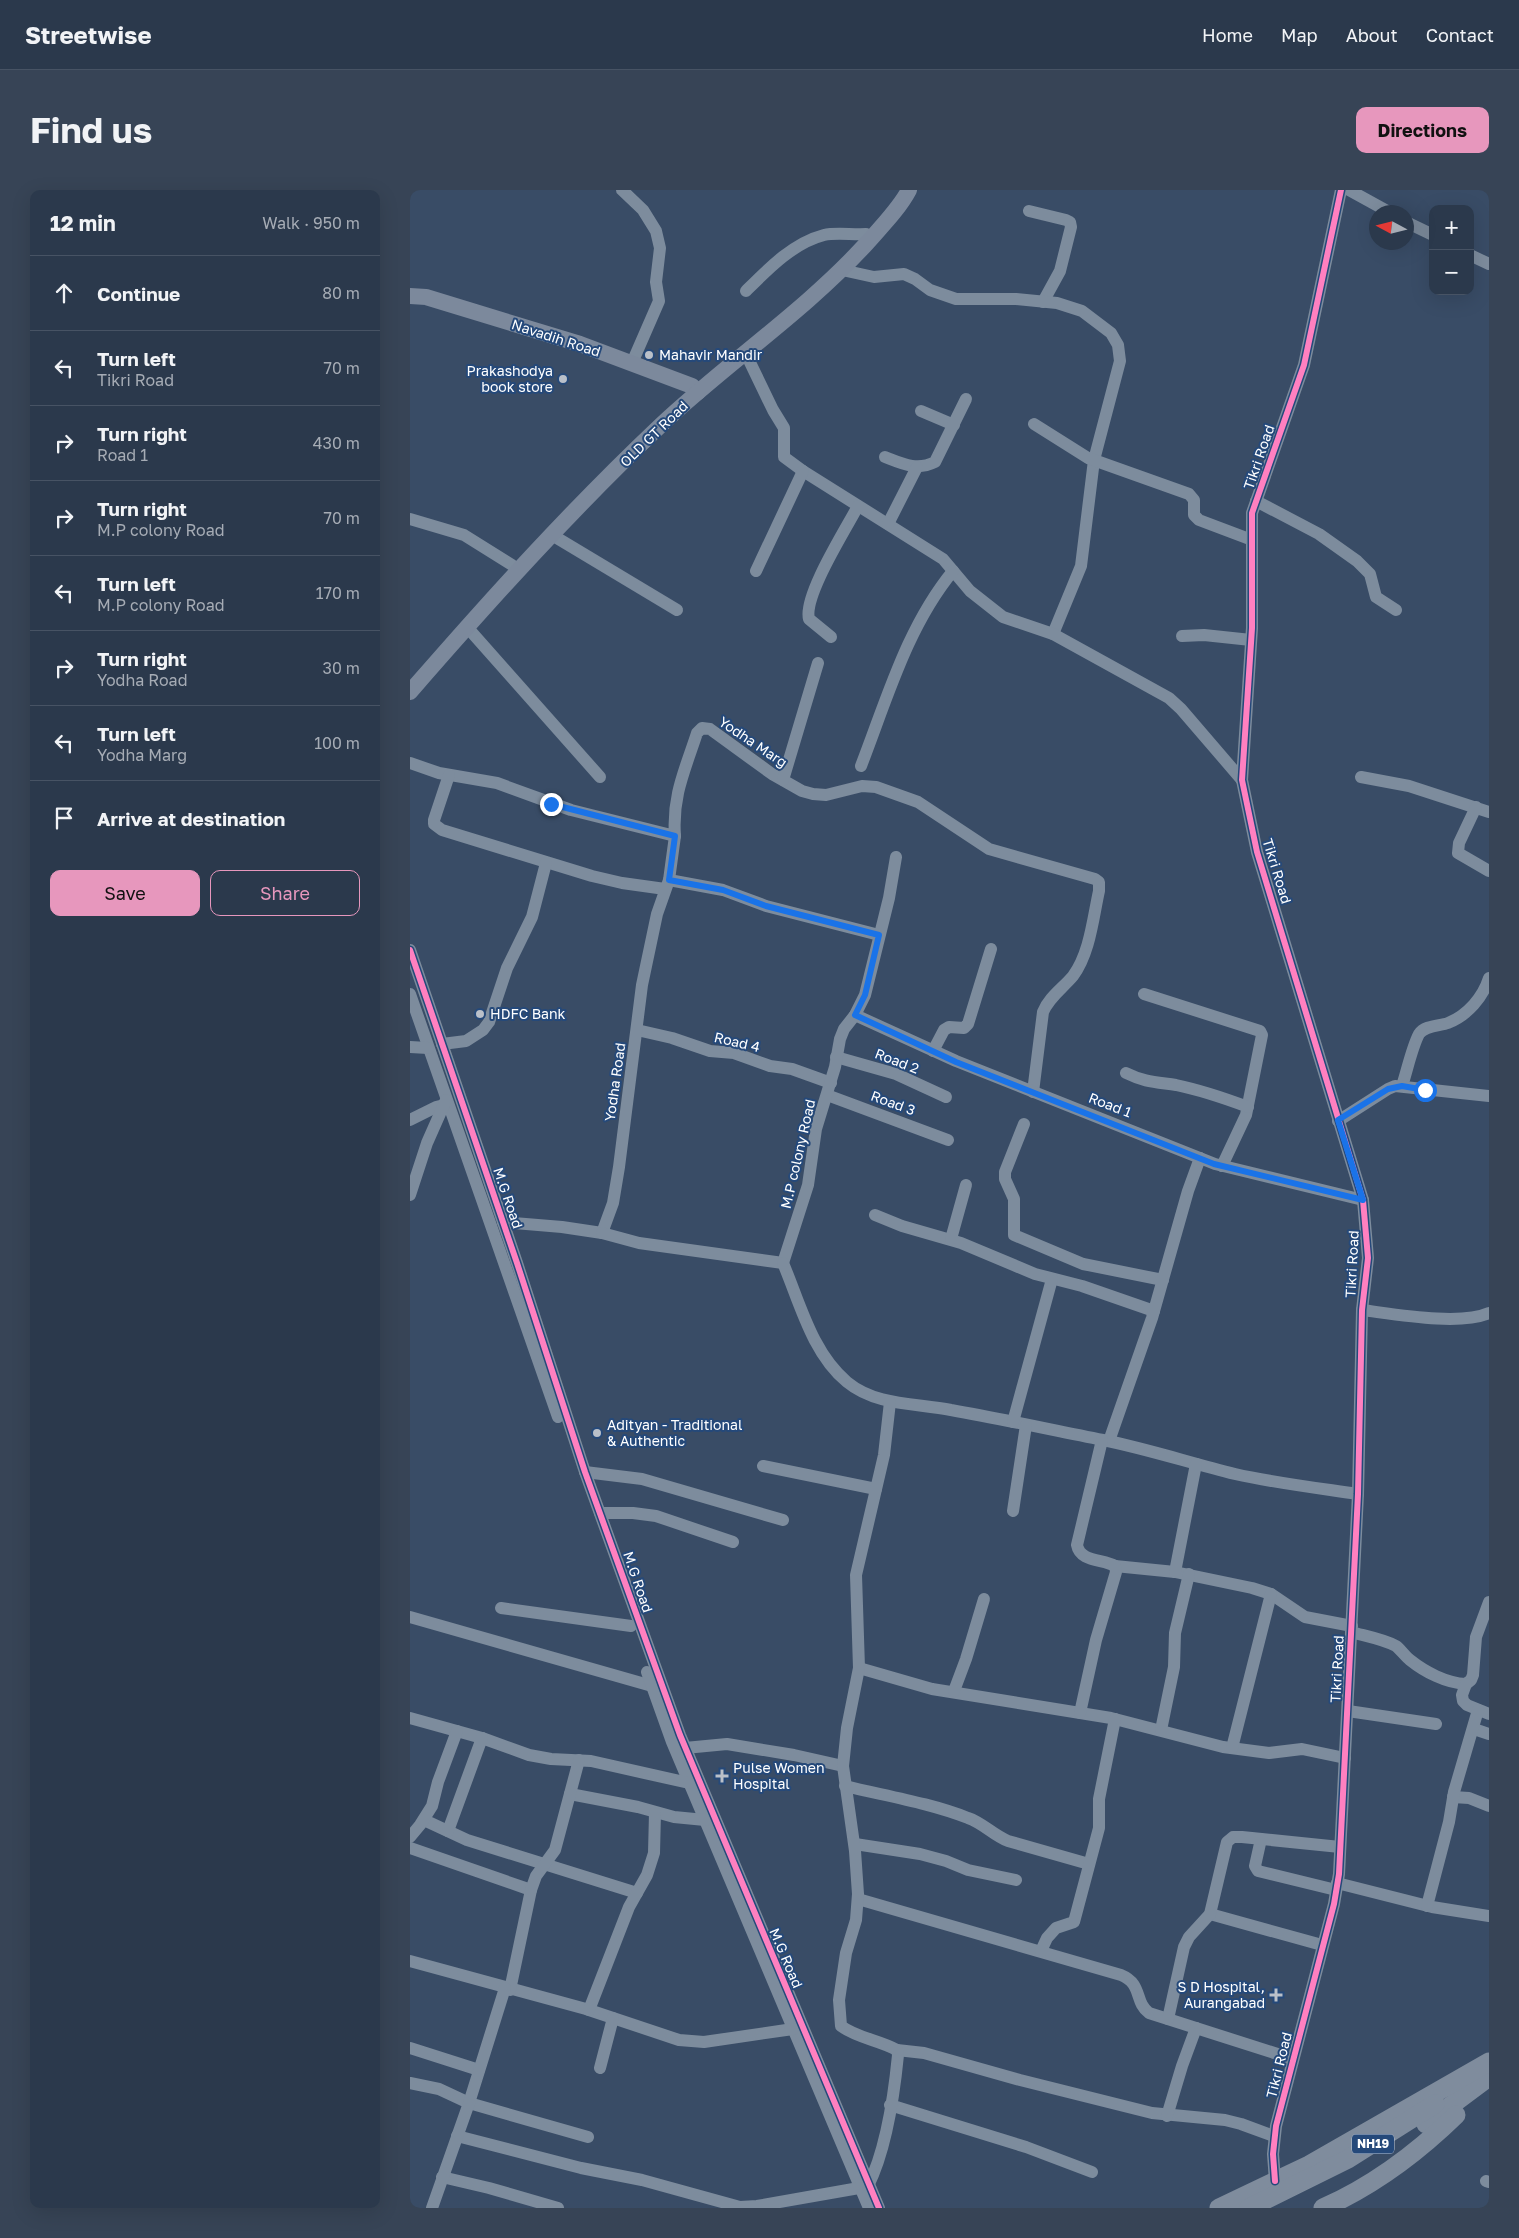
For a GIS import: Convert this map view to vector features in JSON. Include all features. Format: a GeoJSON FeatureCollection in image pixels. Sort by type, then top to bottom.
{"type":"FeatureCollection","features":[{"type":"Feature","properties":{"kind":"highway"},"geometry":{"type":"LineString","coordinates":[[1219,2208],[1309,2165],[1489,2064]]}},
{"type":"Feature","properties":{"kind":"highway","name":"NH19"},"geometry":{"type":"LineString","coordinates":[[1249,2208],[1348,2159],[1410,2122],[1489,2064]]}},
{"type":"Feature","properties":{"kind":"highway","name":"NH19"},"geometry":{"type":"LineString","coordinates":[[1277,2208],[1377,2156],[1435,2118],[1489,2077]]}},
{"type":"Feature","properties":{"kind":"highway"},"geometry":{"type":"LineString","coordinates":[[1323,2208],[1339,2201],[1393,2169],[1442,2129],[1489,2083]]}},
{"type":"Feature","properties":{"kind":"main road","name":"OLD GT Road"},"geometry":{"type":"LineString","coordinates":[[410,692],[552,535],[660,426],[695,389],[714,365],[790,307],[836,266],[866,234],[901,190]]}},
{"type":"Feature","properties":{"kind":"main road","name":"OLD GT Road"},"geometry":{"type":"LineString","coordinates":[[410,683],[512,565],[695,389],[794,314],[842,270],[877,232],[909,190]]}},
{"type":"Feature","properties":{"kind":"main road","name":"Navadih Road"},"geometry":{"type":"LineString","coordinates":[[410,296],[426,298],[580,344],[695,389]]}},
{"type":"Feature","properties":{"kind":"street"},"geometry":{"type":"LineString","coordinates":[[622,190],[642,210],[656,230],[660,248],[656,282],[658,301],[632,364]]}},
{"type":"Feature","properties":{"kind":"street","name":"Tikri Road"},"geometry":{"type":"LineString","coordinates":[[1275,2181],[1274,2136],[1337,1887],[1346,1758],[1358,1494],[1362,1310],[1368,1258],[1363,1200],[1273,899],[1257,852],[1242,780],[1251,640],[1252,513],[1304,365],[1341,190]]}},
{"type":"Feature","properties":{"kind":"street"},"geometry":{"type":"LineString","coordinates":[[1349,190],[1376,205]]}},
{"type":"Feature","properties":{"kind":"street"},"geometry":{"type":"LineString","coordinates":[[1029,211],[1066,220],[1070,222],[1071,227],[1060,270],[1043,302]]}},
{"type":"Feature","properties":{"kind":"street"},"geometry":{"type":"LineString","coordinates":[[1414,226],[1429,233]]}},
{"type":"Feature","properties":{"kind":"street"},"geometry":{"type":"LineString","coordinates":[[746,291],[774,263],[808,241],[825,234],[866,234]]}},
{"type":"Feature","properties":{"kind":"street"},"geometry":{"type":"LineString","coordinates":[[1474,256],[1489,264]]}},
{"type":"Feature","properties":{"kind":"street"},"geometry":{"type":"LineString","coordinates":[[842,270],[874,277],[904,274],[915,279],[930,290],[956,299],[1016,299],[1057,304],[1082,311],[1111,333],[1118,345],[1120,361],[1094,460],[1081,566],[1053,634]]}},
{"type":"Feature","properties":{"kind":"street"},"geometry":{"type":"LineString","coordinates":[[745,352],[773,410],[784,428],[784,457],[803,471],[943,559],[970,591],[1003,617],[1053,634],[1169,698],[1181,709],[1242,780]]}},
{"type":"Feature","properties":{"kind":"street"},"geometry":{"type":"LineString","coordinates":[[885,457],[908,466],[917,467],[927,466],[935,462],[966,399]]}},
{"type":"Feature","properties":{"kind":"street"},"geometry":{"type":"LineString","coordinates":[[921,411],[954,425]]}},
{"type":"Feature","properties":{"kind":"street"},"geometry":{"type":"LineString","coordinates":[[1034,424],[1094,460],[1189,494],[1194,500],[1194,515],[1199,520],[1252,540]]}},
{"type":"Feature","properties":{"kind":"street"},"geometry":{"type":"LineString","coordinates":[[888,524],[917,467]]}},
{"type":"Feature","properties":{"kind":"street"},"geometry":{"type":"LineString","coordinates":[[756,571],[803,471]]}},
{"type":"Feature","properties":{"kind":"street"},"geometry":{"type":"LineString","coordinates":[[1256,501],[1319,534],[1356,561],[1370,574],[1376,596],[1396,610]]}},
{"type":"Feature","properties":{"kind":"street"},"geometry":{"type":"LineString","coordinates":[[831,637],[809,619],[808,607],[820,577],[858,506]]}},
{"type":"Feature","properties":{"kind":"street"},"geometry":{"type":"LineString","coordinates":[[410,519],[464,534],[512,565]]}},
{"type":"Feature","properties":{"kind":"street"},"geometry":{"type":"LineString","coordinates":[[552,535],[677,610]]}},
{"type":"Feature","properties":{"kind":"street"},"geometry":{"type":"LineString","coordinates":[[861,766],[914,631],[929,602],[953,571]]}},
{"type":"Feature","properties":{"kind":"street"},"geometry":{"type":"LineString","coordinates":[[467,627],[600,777]]}},
{"type":"Feature","properties":{"kind":"street"},"geometry":{"type":"LineString","coordinates":[[1182,636],[1204,635],[1251,640]]}},
{"type":"Feature","properties":{"kind":"street"},"geometry":{"type":"LineString","coordinates":[[783,780],[818,663]]}},
{"type":"Feature","properties":{"kind":"street","name":"Yodha Marg"},"geometry":{"type":"LineString","coordinates":[[675,836],[674,820],[678,787],[697,733],[702,728],[710,730],[783,780],[814,794],[826,794],[862,786],[876,787],[918,802],[989,849],[1088,876],[1099,882],[1097,903],[1081,962],[1043,1012],[1033,1092]]}},
{"type":"Feature","properties":{"kind":"street"},"geometry":{"type":"LineString","coordinates":[[410,764],[449,775],[498,783],[571,810],[675,836]]}},
{"type":"Feature","properties":{"kind":"street"},"geometry":{"type":"LineString","coordinates":[[449,775],[434,820],[438,828],[546,863],[622,883],[667,884],[723,890],[766,906],[879,935]]}},
{"type":"Feature","properties":{"kind":"street"},"geometry":{"type":"LineString","coordinates":[[1361,777],[1409,786],[1489,812]]}},
{"type":"Feature","properties":{"kind":"street"},"geometry":{"type":"LineString","coordinates":[[1476,807],[1458,850],[1462,857],[1489,871]]}},
{"type":"Feature","properties":{"kind":"street","name":"Yodha Road"},"geometry":{"type":"LineString","coordinates":[[602,1233],[612,1203],[618,1174],[642,985],[651,941],[667,884],[675,836]]}},
{"type":"Feature","properties":{"kind":"street","name":"M.P colony Road"},"geometry":{"type":"LineString","coordinates":[[783,1263],[808,1185],[816,1130],[829,1089],[844,1029],[855,1015],[865,995],[889,898],[896,856]]}},
{"type":"Feature","properties":{"kind":"street"},"geometry":{"type":"LineString","coordinates":[[442,1044],[466,1041],[483,1030],[489,1022],[507,968],[532,917],[546,863]]}},
{"type":"Feature","properties":{"kind":"street"},"geometry":{"type":"LineString","coordinates":[[933,1051],[944,1030],[964,1028],[968,1024],[991,949]]}},
{"type":"Feature","properties":{"kind":"street","name":"M.G Road"},"geometry":{"type":"LineString","coordinates":[[410,950],[600,1513],[631,1626],[652,1686],[681,1746],[690,1784],[792,2029],[863,2187],[879,2208]]}},
{"type":"Feature","properties":{"kind":"street"},"geometry":{"type":"LineString","coordinates":[[1402,1086],[1420,1034],[1428,1028],[1447,1023],[1460,1016],[1481,996],[1489,978]]}},
{"type":"Feature","properties":{"kind":"street","name":"M.G Road"},"geometry":{"type":"LineString","coordinates":[[410,994],[445,1102],[681,1746],[863,2187],[868,2208]]}},
{"type":"Feature","properties":{"kind":"street"},"geometry":{"type":"LineString","coordinates":[[1144,994],[1260,1031],[1262,1035],[1248,1107],[1222,1166]]}},
{"type":"Feature","properties":{"kind":"street","name":"Road 1"},"geometry":{"type":"LineString","coordinates":[[855,1015],[933,1051],[1200,1158],[1222,1166],[1363,1200]]}},
{"type":"Feature","properties":{"kind":"street","name":"Road 4"},"geometry":{"type":"LineString","coordinates":[[637,1030],[672,1038],[710,1051],[734,1053],[770,1066],[792,1069],[829,1089]]}},
{"type":"Feature","properties":{"kind":"street"},"geometry":{"type":"LineString","coordinates":[[410,1047],[428,1048]]}},
{"type":"Feature","properties":{"kind":"street","name":"Road 2"},"geometry":{"type":"LineString","coordinates":[[836,1057],[896,1074],[946,1097]]}},
{"type":"Feature","properties":{"kind":"street"},"geometry":{"type":"LineString","coordinates":[[1126,1073],[1153,1083],[1184,1088],[1248,1107]]}},
{"type":"Feature","properties":{"kind":"street"},"geometry":{"type":"LineString","coordinates":[[1338,1120],[1388,1089],[1402,1086],[1489,1096]]}},
{"type":"Feature","properties":{"kind":"street","name":"Road 3"},"geometry":{"type":"LineString","coordinates":[[829,1089],[948,1140]]}},
{"type":"Feature","properties":{"kind":"street"},"geometry":{"type":"LineString","coordinates":[[410,1120],[445,1102]]}},
{"type":"Feature","properties":{"kind":"street"},"geometry":{"type":"LineString","coordinates":[[410,1195],[427,1143],[445,1102]]}},
{"type":"Feature","properties":{"kind":"street"},"geometry":{"type":"LineString","coordinates":[[1024,1124],[1005,1172],[1005,1179],[1014,1199],[1014,1235],[1083,1264],[1163,1280]]}},
{"type":"Feature","properties":{"kind":"street"},"geometry":{"type":"LineString","coordinates":[[1200,1158],[1188,1191],[1154,1311],[1106,1440],[1077,1545],[1078,1551],[1082,1556],[1115,1566],[1189,1574],[1271,1594],[1305,1617],[1351,1629],[1391,1644],[1398,1647],[1416,1664],[1432,1674],[1442,1679],[1466,1684]]}},
{"type":"Feature","properties":{"kind":"street"},"geometry":{"type":"LineString","coordinates":[[951,1239],[966,1185]]}},
{"type":"Feature","properties":{"kind":"street"},"geometry":{"type":"LineString","coordinates":[[876,1215],[902,1226],[951,1239],[1052,1279],[1082,1286],[1154,1311]]}},
{"type":"Feature","properties":{"kind":"street"},"geometry":{"type":"LineString","coordinates":[[503,1222],[562,1226],[602,1233],[639,1243],[783,1263],[806,1322],[834,1370],[848,1383],[861,1391],[890,1402],[949,1409],[1106,1440],[1253,1478],[1358,1494]]}},
{"type":"Feature","properties":{"kind":"street"},"geometry":{"type":"LineString","coordinates":[[1013,1422],[1052,1279]]}},
{"type":"Feature","properties":{"kind":"street"},"geometry":{"type":"LineString","coordinates":[[1362,1310],[1449,1318],[1470,1318],[1489,1313]]}},
{"type":"Feature","properties":{"kind":"street"},"geometry":{"type":"LineString","coordinates":[[890,1402],[884,1455],[856,1575],[859,1668],[847,1728],[843,1766],[858,1878],[858,1899],[856,1920],[844,1966],[839,2000],[841,2026],[848,2031],[897,2050],[924,2053],[1020,2080],[1167,2116],[1225,2120],[1274,2136]]}},
{"type":"Feature","properties":{"kind":"street"},"geometry":{"type":"LineString","coordinates":[[1013,1511],[1026,1425]]}},
{"type":"Feature","properties":{"kind":"street"},"geometry":{"type":"LineString","coordinates":[[1175,1572],[1196,1464]]}},
{"type":"Feature","properties":{"kind":"street"},"geometry":{"type":"LineString","coordinates":[[764,1466],[876,1489]]}},
{"type":"Feature","properties":{"kind":"street"},"geometry":{"type":"LineString","coordinates":[[585,1472],[642,1479],[783,1520]]}},
{"type":"Feature","properties":{"kind":"street"},"geometry":{"type":"LineString","coordinates":[[600,1513],[632,1513],[656,1516],[733,1542]]}},
{"type":"Feature","properties":{"kind":"street"},"geometry":{"type":"LineString","coordinates":[[1080,1713],[1115,1566]]}},
{"type":"Feature","properties":{"kind":"street"},"geometry":{"type":"LineString","coordinates":[[1160,1730],[1174,1667],[1175,1633],[1189,1574]]}},
{"type":"Feature","properties":{"kind":"street"},"geometry":{"type":"LineString","coordinates":[[1232,1748],[1271,1594]]}},
{"type":"Feature","properties":{"kind":"street"},"geometry":{"type":"LineString","coordinates":[[954,1691],[984,1599]]}},
{"type":"Feature","properties":{"kind":"street"},"geometry":{"type":"LineString","coordinates":[[1427,1906],[1449,1822],[1453,1798],[1474,1728],[1484,1712],[1463,1701],[1462,1695],[1466,1684],[1473,1675],[1476,1637],[1489,1602]]}},
{"type":"Feature","properties":{"kind":"street"},"geometry":{"type":"LineString","coordinates":[[501,1608],[631,1626]]}},
{"type":"Feature","properties":{"kind":"street"},"geometry":{"type":"LineString","coordinates":[[410,1617],[652,1686]]}},
{"type":"Feature","properties":{"kind":"street"},"geometry":{"type":"LineString","coordinates":[[859,1668],[932,1689],[954,1691],[1116,1719],[1232,1748],[1269,1753],[1302,1749],[1346,1758]]}},
{"type":"Feature","properties":{"kind":"street"},"geometry":{"type":"LineString","coordinates":[[1348,1711],[1436,1724]]}},
{"type":"Feature","properties":{"kind":"street"},"geometry":{"type":"LineString","coordinates":[[410,1718],[482,1738],[529,1755],[551,1759],[579,1760],[690,1784]]}},
{"type":"Feature","properties":{"kind":"street"},"geometry":{"type":"LineString","coordinates":[[1041,1951],[1047,1938],[1056,1928],[1074,1922],[1099,1828],[1099,1799],[1116,1719]]}},
{"type":"Feature","properties":{"kind":"street"},"geometry":{"type":"LineString","coordinates":[[1474,1728],[1489,1734]]}},
{"type":"Feature","properties":{"kind":"street"},"geometry":{"type":"LineString","coordinates":[[410,1837],[424,1820],[432,1806],[438,1782],[457,1731]]}},
{"type":"Feature","properties":{"kind":"street"},"geometry":{"type":"LineString","coordinates":[[448,1831],[482,1738]]}},
{"type":"Feature","properties":{"kind":"street"},"geometry":{"type":"LineString","coordinates":[[681,1746],[727,1744],[794,1755],[843,1766]]}},
{"type":"Feature","properties":{"kind":"street"},"geometry":{"type":"LineString","coordinates":[[432,2208],[508,1989],[531,1890],[536,1876],[546,1865],[555,1850],[579,1760]]}},
{"type":"Feature","properties":{"kind":"street"},"geometry":{"type":"LineString","coordinates":[[845,1786],[956,1813],[975,1820],[996,1836],[1089,1864]]}},
{"type":"Feature","properties":{"kind":"street"},"geometry":{"type":"LineString","coordinates":[[570,1794],[674,1817],[705,1820]]}},
{"type":"Feature","properties":{"kind":"street"},"geometry":{"type":"LineString","coordinates":[[1453,1798],[1469,1798],[1489,1806]]}},
{"type":"Feature","properties":{"kind":"street"},"geometry":{"type":"LineString","coordinates":[[589,2010],[629,1907],[648,1875],[654,1853],[655,1813]]}},
{"type":"Feature","properties":{"kind":"street"},"geometry":{"type":"LineString","coordinates":[[424,1820],[467,1840],[638,1893]]}},
{"type":"Feature","properties":{"kind":"street"},"geometry":{"type":"LineString","coordinates":[[1168,2019],[1184,1947],[1189,1937],[1210,1914],[1227,1842],[1233,1837],[1340,1847]]}},
{"type":"Feature","properties":{"kind":"street"},"geometry":{"type":"LineString","coordinates":[[1261,1839],[1255,1866],[1258,1871],[1427,1906],[1489,1916]]}},
{"type":"Feature","properties":{"kind":"street"},"geometry":{"type":"LineString","coordinates":[[854,1844],[920,1854],[968,1870],[1016,1880]]}},
{"type":"Feature","properties":{"kind":"street"},"geometry":{"type":"LineString","coordinates":[[410,1848],[531,1890]]}},
{"type":"Feature","properties":{"kind":"street"},"geometry":{"type":"LineString","coordinates":[[858,1899],[1128,1978],[1137,1990],[1145,2010],[1293,2059]]}},
{"type":"Feature","properties":{"kind":"street"},"geometry":{"type":"LineString","coordinates":[[1210,1914],[1322,1945]]}},
{"type":"Feature","properties":{"kind":"street"},"geometry":{"type":"LineString","coordinates":[[410,1961],[589,2010],[670,2038],[704,2042],[792,2029]]}},
{"type":"Feature","properties":{"kind":"street"},"geometry":{"type":"LineString","coordinates":[[600,2068],[613,2018]]}},
{"type":"Feature","properties":{"kind":"street"},"geometry":{"type":"LineString","coordinates":[[1167,2116],[1196,2028]]}},
{"type":"Feature","properties":{"kind":"street"},"geometry":{"type":"LineString","coordinates":[[410,2048],[479,2070]]}},
{"type":"Feature","properties":{"kind":"street"},"geometry":{"type":"LineString","coordinates":[[457,2136],[581,2168],[642,2180],[740,2206],[757,2206],[863,2187],[878,2162],[897,2066],[897,2050]]}},
{"type":"Feature","properties":{"kind":"street"},"geometry":{"type":"LineString","coordinates":[[410,2083],[439,2089],[469,2103],[588,2138]]}},
{"type":"Feature","properties":{"kind":"street"},"geometry":{"type":"LineString","coordinates":[[890,2106],[1026,2147],[1092,2172]]}},
{"type":"Feature","properties":{"kind":"street"},"geometry":{"type":"LineString","coordinates":[[442,2178],[489,2188],[558,2208]]}},
{"type":"Feature","properties":{"kind":"cycle path"},"geometry":{"type":"LineString","coordinates":[[1275,2181],[1273,2154],[1276,2126],[1334,1904],[1339,1874],[1358,1494],[1362,1310],[1368,1258],[1363,1200],[1257,852],[1242,780],[1252,628],[1252,513],[1304,365],[1341,190]]}},
{"type":"Feature","properties":{"kind":"cycle path"},"geometry":{"type":"LineString","coordinates":[[410,950],[517,1263],[585,1472],[680,1735],[879,2208]]}},
{"type":"Feature","properties":{"kind":"place","name":"Mahavir Mandir"},"geometry":{"type":"Point","coordinates":[649,355]}},
{"type":"Feature","properties":{"kind":"place","name":"Prakashodya book store"},"geometry":{"type":"Point","coordinates":[563,379]}},
{"type":"Feature","properties":{"kind":"place","name":"HDFC Bank"},"geometry":{"type":"Point","coordinates":[480,1014]}},
{"type":"Feature","properties":{"kind":"place","name":"Adityan - Traditional & Authentic"},"geometry":{"type":"Point","coordinates":[597,1433]}},
{"type":"Feature","properties":{"kind":"place","name":"Pulse Women Hospital"},"geometry":{"type":"Point","coordinates":[722,1776]}},
{"type":"Feature","properties":{"kind":"place","name":"S D Hospital, Aurangabad"},"geometry":{"type":"Point","coordinates":[1276,1995]}},
{"type":"Feature","properties":{"kind":"route"},"geometry":{"type":"LineString","coordinates":[[551,804],[665,835],[675,836],[669,880],[723,890],[766,906],[879,935],[865,995],[855,1015],[956,1062],[1130,1129],[1214,1164],[1363,1200],[1338,1120],[1395,1086],[1425,1090]]}}]}
